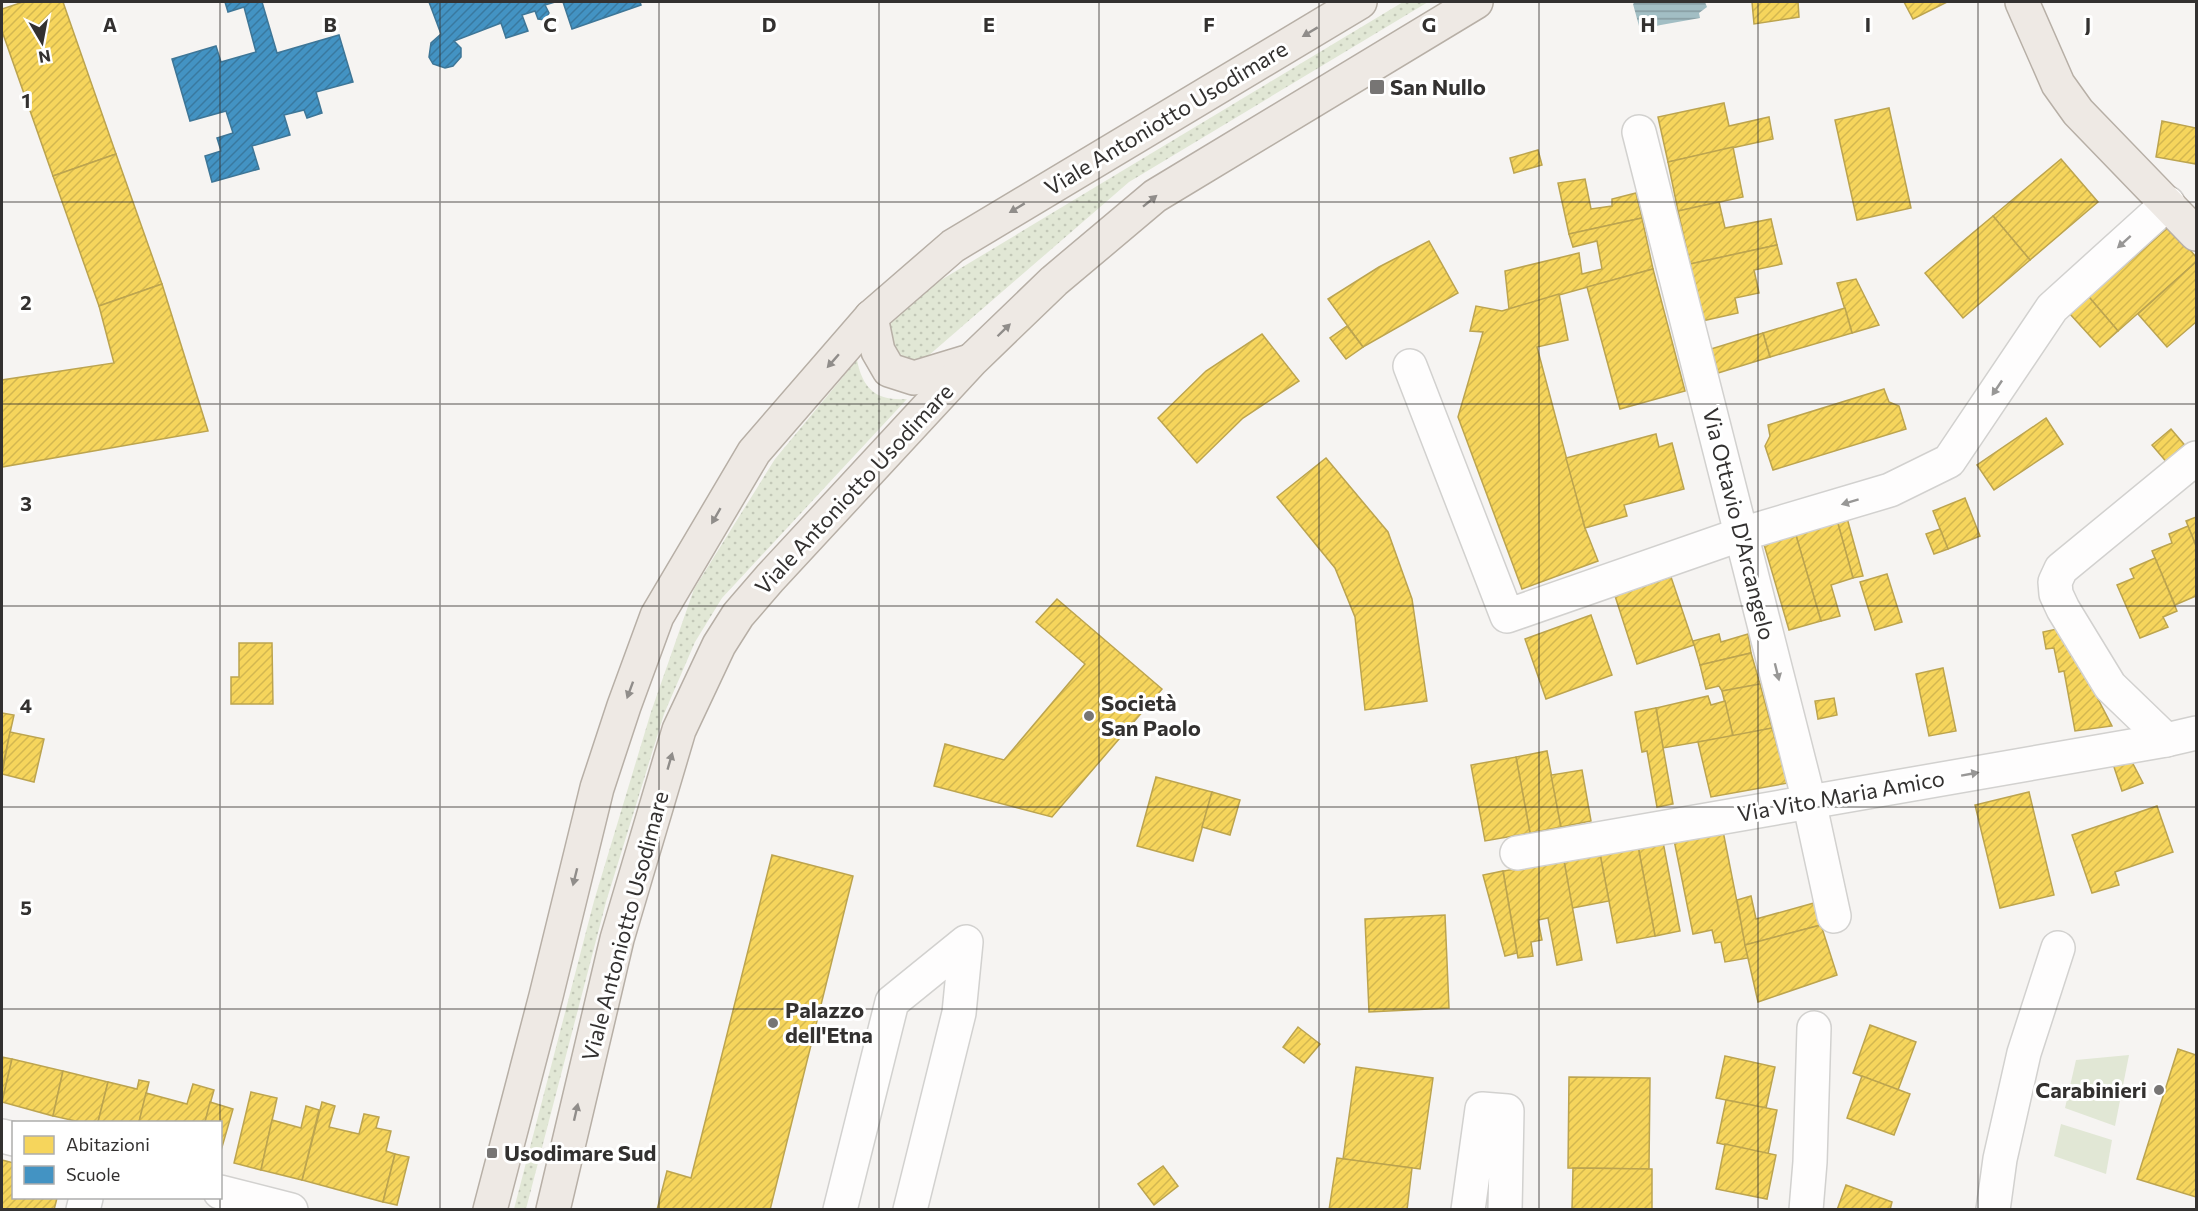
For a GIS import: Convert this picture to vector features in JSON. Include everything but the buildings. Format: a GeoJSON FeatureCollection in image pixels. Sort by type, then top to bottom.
{"type":"FeatureCollection","features":[{"type":"Feature","properties":{"kind":"main road","name":"Viale Antoniotto Usodimare"},"geometry":{"type":"LineString","coordinates":[[490,1209],[546,996],[597,788],[624,706],[657,616],[754,452],[871,317],[953,246],[1360,2]]}},
{"type":"Feature","properties":{"kind":"main road","name":"Viale Antoniotto Usodimare"},"geometry":{"type":"LineString","coordinates":[[553,1209],[617,939],[679,730],[719,645],[738,615],[972,360],[1054,281],[1155,196],[1476,2]]}},
{"type":"Feature","properties":{"kind":"main road"},"geometry":{"type":"LineString","coordinates":[[2022,2],[2058,84],[2078,112],[2196,234]]}},
{"type":"Feature","properties":{"kind":"main road"},"geometry":{"type":"LineString","coordinates":[[871,317],[878,351],[889,370],[914,378],[972,360]]}},
{"type":"Feature","properties":{"kind":"street","name":"Via Ottavio D'Arcangelo"},"geometry":{"type":"LineString","coordinates":[[1639,132],[1809,801],[1834,916]]}},
{"type":"Feature","properties":{"kind":"street"},"geometry":{"type":"LineString","coordinates":[[1410,366],[1507,615],[1742,534],[1890,490],[1949,461],[2052,308],[2168,203]]}},
{"type":"Feature","properties":{"kind":"street"},"geometry":{"type":"LineString","coordinates":[[2181,736],[2110,686],[2063,609],[2056,594],[2055,582],[2061,569],[2196,458]]}},
{"type":"Feature","properties":{"kind":"street","name":"Via Vito Maria Amico"},"geometry":{"type":"LineString","coordinates":[[1517,853],[2181,736]]}},
{"type":"Feature","properties":{"kind":"street"},"geometry":{"type":"LineString","coordinates":[[840,1209],[892,1002],[966,942],[959,1013],[910,1209]]}},
{"type":"Feature","properties":{"kind":"street"},"geometry":{"type":"LineString","coordinates":[[1993,1209],[2000,1159],[2024,1053],[2058,948]]}},
{"type":"Feature","properties":{"kind":"street"},"geometry":{"type":"LineString","coordinates":[[1806,1209],[1810,1162],[1814,1028]]}},
{"type":"Feature","properties":{"kind":"street"},"geometry":{"type":"LineString","coordinates":[[1468,1209],[1482,1109],[1507,1111],[1505,1209]]}},
{"type":"Feature","properties":{"kind":"street"},"geometry":{"type":"LineString","coordinates":[[222,1192],[291,1209]]}},
{"type":"Feature","properties":{"kind":"green space"},"geometry":{"type":"Polygon","coordinates":[[[1403,2],[1428,2],[1129,182],[928,356],[916,359],[907,358],[897,351],[890,332],[893,319],[902,308],[922,293],[1403,2]]]}},
{"type":"Feature","properties":{"kind":"green space"},"geometry":{"type":"Polygon","coordinates":[[[857,360],[863,379],[873,392],[887,398],[907,399],[722,598],[695,642],[664,714],[606,902],[526,1209],[514,1209],[594,901],[651,712],[694,589],[775,459],[857,360]]]}},
{"type":"Feature","properties":{"kind":"green space"},"geometry":{"type":"Polygon","coordinates":[[[2129,1055],[2115,1126],[2065,1108],[2076,1060],[2129,1055]]]}},
{"type":"Feature","properties":{"kind":"green space"},"geometry":{"type":"Polygon","coordinates":[[[2061,1124],[2112,1140],[2106,1174],[2054,1156],[2061,1124]]]}},
{"type":"Feature","properties":{"kind":"water"},"geometry":{"type":"Polygon","coordinates":[[[1635,2],[1705,2],[1707,7],[1699,13],[1700,18],[1644,28],[1639,26],[1633,4],[1635,2]]]}},
{"type":"Feature","properties":{"kind":"place","name":"San Nullo"},"geometry":{"type":"Point","coordinates":[1377,87]}},
{"type":"Feature","properties":{"kind":"place","name":"Società San Paolo"},"geometry":{"type":"Point","coordinates":[1089,716]}},
{"type":"Feature","properties":{"kind":"place","name":"Palazzo dell'Etna"},"geometry":{"type":"Point","coordinates":[773,1023]}},
{"type":"Feature","properties":{"kind":"place","name":"Carabinieri"},"geometry":{"type":"Point","coordinates":[2159,1090]}},
{"type":"Feature","properties":{"kind":"place","name":"Usodimare Sud"},"geometry":{"type":"Point","coordinates":[492,1153]}}]}
